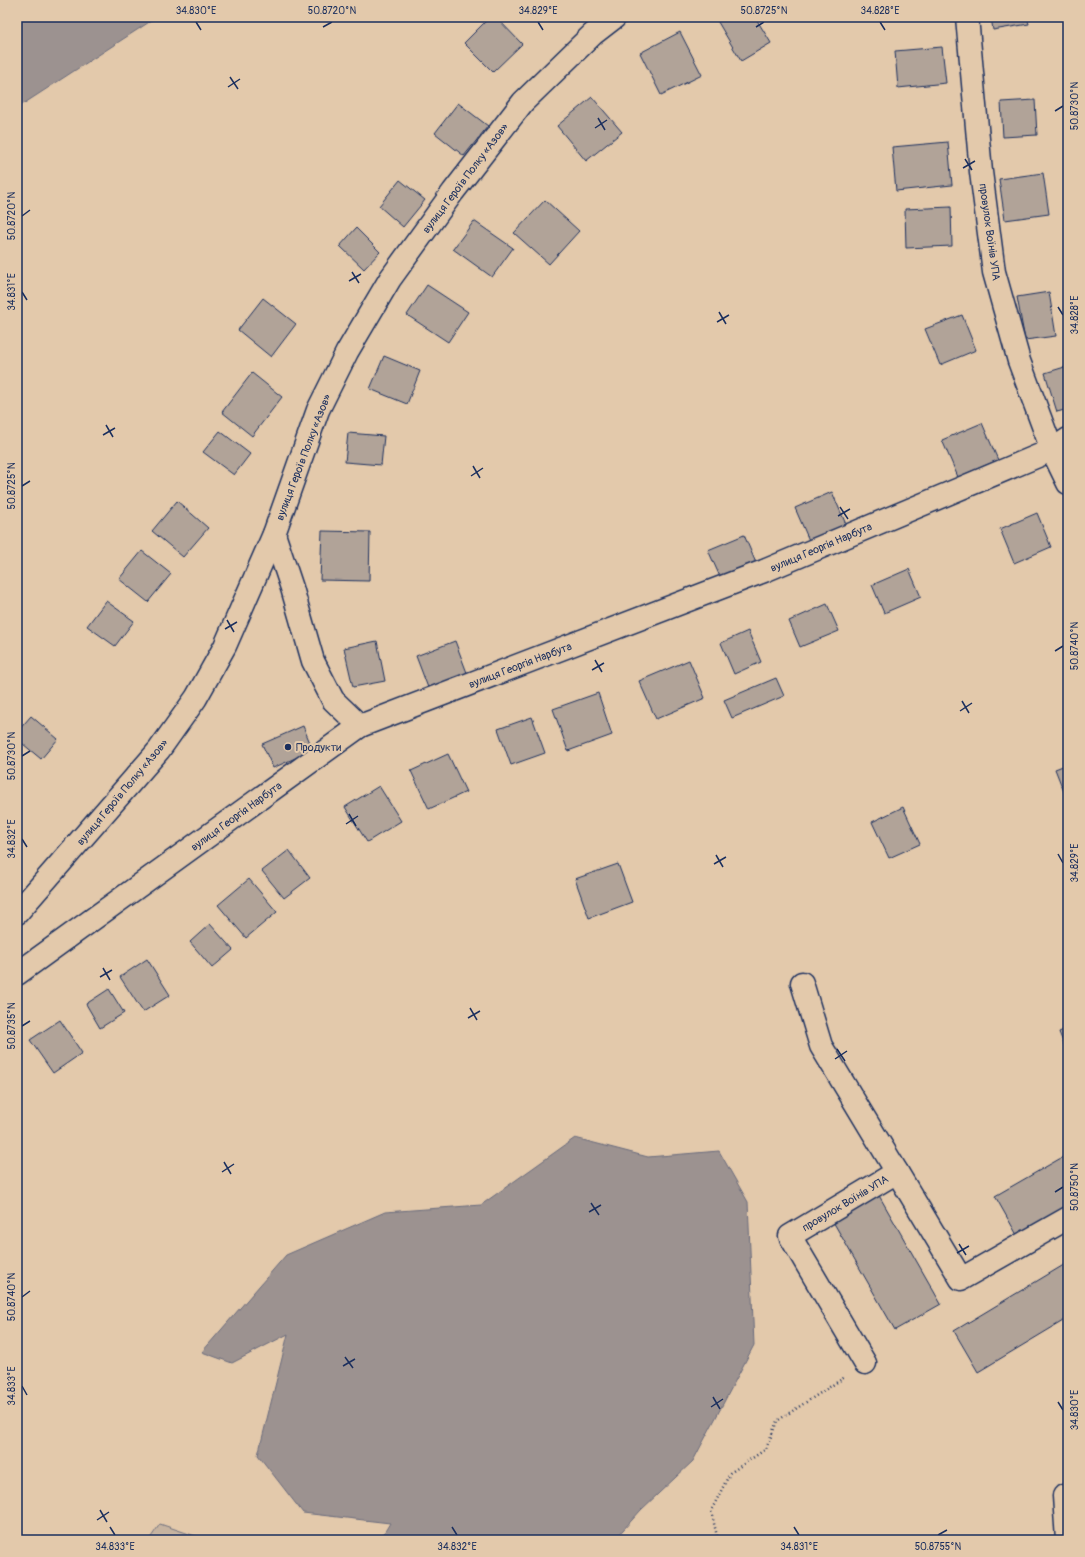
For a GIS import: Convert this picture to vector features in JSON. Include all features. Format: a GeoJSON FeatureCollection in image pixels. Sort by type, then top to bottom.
{"type":"FeatureCollection","features":[{"type":"Feature","properties":{"kind":"street","name":"вулиця Героїв Полку «Азов»"},"geometry":{"type":"LineString","coordinates":[[17,913],[160,750],[196,698],[224,646],[274,534],[318,410],[347,352],[390,279],[453,192],[523,102],[593,34],[615,17]]}},
{"type":"Feature","properties":{"kind":"street","name":"провулок Воїнів УПА"},"geometry":{"type":"LineString","coordinates":[[967,17],[981,172],[994,272],[1019,361],[1060,444],[1068,483]]}},
{"type":"Feature","properties":{"kind":"street","name":"вулиця Георгія Нарбута"},"geometry":{"type":"LineString","coordinates":[[17,974],[360,726],[764,571],[1060,444]]}},
{"type":"Feature","properties":{"kind":"street"},"geometry":{"type":"LineString","coordinates":[[274,534],[292,588],[313,661],[333,700],[360,726]]}},
{"type":"Feature","properties":{"kind":"street"},"geometry":{"type":"LineString","coordinates":[[802,983],[821,1046],[897,1172]]}},
{"type":"Feature","properties":{"kind":"street","name":"провулок Воїнів УПА"},"geometry":{"type":"LineString","coordinates":[[865,1363],[790,1236],[897,1172],[961,1279],[1068,1218]]}},
{"type":"Feature","properties":{"kind":"street"},"geometry":{"type":"LineString","coordinates":[[1066,1540],[1064,1496],[1068,1495]]}},
{"type":"Feature","properties":{"kind":"path"},"geometry":{"type":"LineString","coordinates":[[718,1540],[711,1511],[730,1472],[766,1449],[777,1421],[865,1363]]}},
{"type":"Feature","properties":{"kind":"shaded area"},"geometry":{"type":"Polygon","coordinates":[[[17,17],[157,17],[17,108],[17,17]]]}},
{"type":"Feature","properties":{"kind":"shaded area"},"geometry":{"type":"Polygon","coordinates":[[[575,1138],[648,1157],[719,1151],[748,1202],[754,1345],[693,1461],[641,1510],[614,1540],[380,1540],[390,1523],[303,1513],[258,1455],[288,1334],[232,1363],[202,1352],[286,1255],[385,1212],[481,1205],[575,1138]]]}},
{"type":"Feature","properties":{"kind":"shaded area"},"geometry":{"type":"Polygon","coordinates":[[[160,1524],[204,1539],[205,1540],[149,1540],[160,1524]]]}},
{"type":"Feature","properties":{"kind":"building"},"geometry":{"type":"Polygon","coordinates":[[[490,17],[496,17],[522,44],[493,72],[464,43],[490,17]]]}},
{"type":"Feature","properties":{"kind":"building"},"geometry":{"type":"Polygon","coordinates":[[[576,17],[587,17],[581,22],[576,17]]]}},
{"type":"Feature","properties":{"kind":"building"},"geometry":{"type":"Polygon","coordinates":[[[715,17],[755,17],[771,43],[741,61],[715,17]]]}},
{"type":"Feature","properties":{"kind":"building"},"geometry":{"type":"Polygon","coordinates":[[[991,17],[1027,17],[1029,24],[993,30],[991,17]]]}},
{"type":"Feature","properties":{"kind":"building"},"geometry":{"type":"Polygon","coordinates":[[[680,32],[702,75],[661,95],[640,53],[680,32]]]}},
{"type":"Feature","properties":{"kind":"building"},"geometry":{"type":"Polygon","coordinates":[[[942,47],[946,83],[898,88],[895,51],[942,47]]]}},
{"type":"Feature","properties":{"kind":"building"},"geometry":{"type":"Polygon","coordinates":[[[592,97],[622,132],[586,161],[557,126],[592,97]]]}},
{"type":"Feature","properties":{"kind":"building"},"geometry":{"type":"Polygon","coordinates":[[[1035,100],[1037,135],[1003,137],[1001,102],[1035,100]]]}},
{"type":"Feature","properties":{"kind":"building"},"geometry":{"type":"Polygon","coordinates":[[[458,103],[488,126],[464,156],[435,133],[458,103]]]}},
{"type":"Feature","properties":{"kind":"building"},"geometry":{"type":"Polygon","coordinates":[[[948,142],[952,185],[896,191],[892,147],[948,142]]]}},
{"type":"Feature","properties":{"kind":"building"},"geometry":{"type":"Polygon","coordinates":[[[1043,173],[1049,214],[1005,220],[999,179],[1043,173]]]}},
{"type":"Feature","properties":{"kind":"building"},"geometry":{"type":"Polygon","coordinates":[[[400,180],[425,200],[403,227],[379,206],[400,180]]]}},
{"type":"Feature","properties":{"kind":"building"},"geometry":{"type":"Polygon","coordinates":[[[545,200],[579,231],[549,264],[514,233],[545,200]]]}},
{"type":"Feature","properties":{"kind":"building"},"geometry":{"type":"Polygon","coordinates":[[[951,207],[952,246],[906,248],[905,209],[951,207]]]}},
{"type":"Feature","properties":{"kind":"building"},"geometry":{"type":"Polygon","coordinates":[[[474,221],[513,248],[492,277],[453,249],[474,221]]]}},
{"type":"Feature","properties":{"kind":"building"},"geometry":{"type":"Polygon","coordinates":[[[356,228],[380,252],[364,269],[340,246],[356,228]]]}},
{"type":"Feature","properties":{"kind":"building"},"geometry":{"type":"Polygon","coordinates":[[[427,285],[468,312],[448,342],[407,315],[427,285]]]}},
{"type":"Feature","properties":{"kind":"building"},"geometry":{"type":"Polygon","coordinates":[[[1049,292],[1056,336],[1025,340],[1017,297],[1049,292]]]}},
{"type":"Feature","properties":{"kind":"building"},"geometry":{"type":"Polygon","coordinates":[[[263,298],[296,324],[271,357],[238,330],[263,298]]]}},
{"type":"Feature","properties":{"kind":"building"},"geometry":{"type":"Polygon","coordinates":[[[962,315],[976,350],[940,365],[925,329],[962,315]]]}},
{"type":"Feature","properties":{"kind":"building"},"geometry":{"type":"Polygon","coordinates":[[[384,356],[420,371],[407,404],[370,389],[384,356]]]}},
{"type":"Feature","properties":{"kind":"building"},"geometry":{"type":"Polygon","coordinates":[[[1068,366],[1068,409],[1057,412],[1045,373],[1068,366]]]}},
{"type":"Feature","properties":{"kind":"building"},"geometry":{"type":"Polygon","coordinates":[[[252,373],[282,397],[252,436],[222,412],[252,373]]]}},
{"type":"Feature","properties":{"kind":"building"},"geometry":{"type":"Polygon","coordinates":[[[982,423],[998,460],[958,477],[942,440],[982,423]]]}},
{"type":"Feature","properties":{"kind":"building"},"geometry":{"type":"Polygon","coordinates":[[[220,431],[250,454],[234,475],[203,452],[220,431]]]}},
{"type":"Feature","properties":{"kind":"building"},"geometry":{"type":"Polygon","coordinates":[[[348,433],[384,436],[381,465],[345,462],[348,433]]]}},
{"type":"Feature","properties":{"kind":"building"},"geometry":{"type":"Polygon","coordinates":[[[832,492],[848,529],[811,545],[795,508],[832,492]]]}},
{"type":"Feature","properties":{"kind":"building"},"geometry":{"type":"Polygon","coordinates":[[[177,501],[208,528],[183,557],[152,531],[177,501]]]}},
{"type":"Feature","properties":{"kind":"building"},"geometry":{"type":"Polygon","coordinates":[[[1037,513],[1051,547],[1014,563],[1000,529],[1037,513]]]}},
{"type":"Feature","properties":{"kind":"building"},"geometry":{"type":"Polygon","coordinates":[[[322,531],[370,532],[369,581],[320,580],[322,531]]]}},
{"type":"Feature","properties":{"kind":"building"},"geometry":{"type":"Polygon","coordinates":[[[744,535],[756,563],[721,579],[708,550],[744,535]]]}},
{"type":"Feature","properties":{"kind":"building"},"geometry":{"type":"Polygon","coordinates":[[[142,551],[171,574],[148,602],[119,579],[142,551]]]}},
{"type":"Feature","properties":{"kind":"building"},"geometry":{"type":"Polygon","coordinates":[[[909,569],[921,597],[884,613],[872,585],[909,569]]]}},
{"type":"Feature","properties":{"kind":"building"},"geometry":{"type":"Polygon","coordinates":[[[106,601],[134,621],[115,646],[87,626],[106,601]]]}},
{"type":"Feature","properties":{"kind":"building"},"geometry":{"type":"Polygon","coordinates":[[[827,604],[839,631],[800,647],[789,621],[827,604]]]}},
{"type":"Feature","properties":{"kind":"building"},"geometry":{"type":"Polygon","coordinates":[[[748,631],[761,662],[734,674],[721,643],[748,631]]]}},
{"type":"Feature","properties":{"kind":"building"},"geometry":{"type":"Polygon","coordinates":[[[377,641],[385,681],[353,687],[344,648],[377,641]]]}},
{"type":"Feature","properties":{"kind":"building"},"geometry":{"type":"Polygon","coordinates":[[[455,641],[469,678],[430,693],[416,656],[455,641]]]}},
{"type":"Feature","properties":{"kind":"building"},"geometry":{"type":"Polygon","coordinates":[[[689,660],[705,698],[656,719],[639,681],[689,660]]]}},
{"type":"Feature","properties":{"kind":"building"},"geometry":{"type":"Polygon","coordinates":[[[776,678],[784,696],[732,718],[724,700],[776,678]]]}},
{"type":"Feature","properties":{"kind":"building"},"geometry":{"type":"Polygon","coordinates":[[[598,693],[612,735],[568,751],[553,709],[598,693]]]}},
{"type":"Feature","properties":{"kind":"building"},"geometry":{"type":"Polygon","coordinates":[[[31,716],[58,739],[41,759],[17,739],[17,732],[31,716]]]}},
{"type":"Feature","properties":{"kind":"building"},"geometry":{"type":"Polygon","coordinates":[[[532,717],[545,753],[511,765],[498,729],[532,717]]]}},
{"type":"Feature","properties":{"kind":"building","name":"Продукти"},"geometry":{"type":"Polygon","coordinates":[[[303,726],[313,750],[273,768],[262,744],[303,726]]]}},
{"type":"Feature","properties":{"kind":"building"},"geometry":{"type":"Polygon","coordinates":[[[448,754],[466,792],[429,809],[411,771],[448,754]]]}},
{"type":"Feature","properties":{"kind":"building"},"geometry":{"type":"Polygon","coordinates":[[[1068,764],[1068,802],[1055,769],[1068,764]]]}},
{"type":"Feature","properties":{"kind":"building"},"geometry":{"type":"Polygon","coordinates":[[[379,786],[401,821],[367,842],[345,807],[379,786]]]}},
{"type":"Feature","properties":{"kind":"building"},"geometry":{"type":"Polygon","coordinates":[[[903,807],[920,844],[889,858],[872,822],[903,807]]]}},
{"type":"Feature","properties":{"kind":"building"},"geometry":{"type":"Polygon","coordinates":[[[289,850],[310,878],[284,898],[262,871],[289,850]]]}},
{"type":"Feature","properties":{"kind":"building"},"geometry":{"type":"Polygon","coordinates":[[[618,864],[632,902],[589,918],[575,879],[618,864]]]}},
{"type":"Feature","properties":{"kind":"building"},"geometry":{"type":"Polygon","coordinates":[[[249,879],[277,912],[246,938],[218,905],[249,879]]]}},
{"type":"Feature","properties":{"kind":"building"},"geometry":{"type":"Polygon","coordinates":[[[210,924],[233,950],[212,968],[190,942],[210,924]]]}},
{"type":"Feature","properties":{"kind":"building"},"geometry":{"type":"Polygon","coordinates":[[[147,959],[170,995],[143,1012],[120,977],[147,959]]]}},
{"type":"Feature","properties":{"kind":"building"},"geometry":{"type":"Polygon","coordinates":[[[109,989],[124,1013],[100,1028],[86,1004],[109,989]]]}},
{"type":"Feature","properties":{"kind":"building"},"geometry":{"type":"Polygon","coordinates":[[[60,1020],[82,1053],[53,1073],[30,1040],[60,1020]]]}},
{"type":"Feature","properties":{"kind":"building"},"geometry":{"type":"Polygon","coordinates":[[[1068,1028],[1068,1055],[1059,1032],[1068,1028]]]}},
{"type":"Feature","properties":{"kind":"building"},"geometry":{"type":"Polygon","coordinates":[[[1068,1154],[1068,1206],[1017,1235],[995,1196],[1068,1154]]]}},
{"type":"Feature","properties":{"kind":"building"},"geometry":{"type":"Polygon","coordinates":[[[877,1192],[941,1304],[895,1330],[831,1218],[877,1192]]]}},
{"type":"Feature","properties":{"kind":"building"},"geometry":{"type":"Polygon","coordinates":[[[1067,1263],[1068,1318],[978,1372],[954,1331],[1067,1263]]]}},
{"type":"Feature","properties":{"kind":"place","name":"Продукти"},"geometry":{"type":"Point","coordinates":[288,747]}}]}
